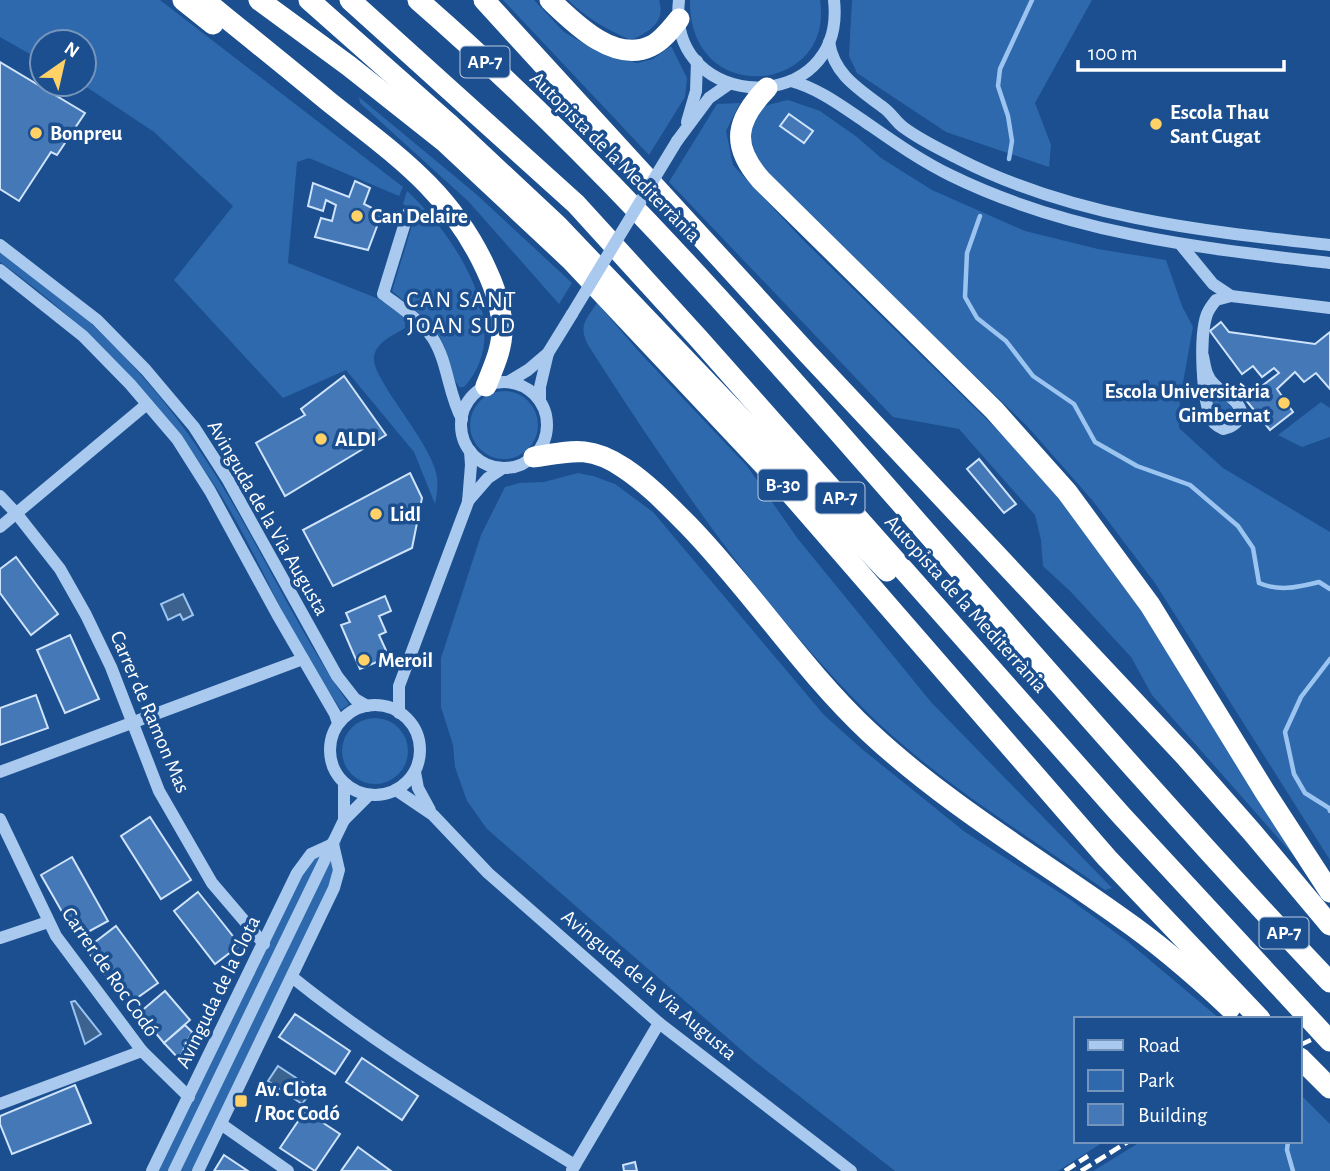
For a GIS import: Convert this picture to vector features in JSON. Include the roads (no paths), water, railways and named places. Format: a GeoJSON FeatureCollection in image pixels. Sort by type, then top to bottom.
{"type":"FeatureCollection","features":[{"type":"Feature","properties":{"kind":"highway"},"geometry":{"type":"LineString","coordinates":[[183,0],[417,183],[451,214],[468,234]]}},
{"type":"Feature","properties":{"kind":"highway"},"geometry":{"type":"LineString","coordinates":[[204,0],[421,176],[453,212],[468,234],[489,276],[500,312],[500,348],[480,390]]}},
{"type":"Feature","properties":{"kind":"highway","name":"B-30"},"geometry":{"type":"LineString","coordinates":[[259,0],[349,66],[445,142],[570,260],[782,485],[1107,858],[1258,1017]]}},
{"type":"Feature","properties":{"kind":"highway"},"geometry":{"type":"LineString","coordinates":[[309,0],[448,123],[558,226],[854,538],[1026,708]]}},
{"type":"Feature","properties":{"kind":"highway","name":"Autopista de la Mediterrània"},"geometry":{"type":"LineString","coordinates":[[350,0],[576,204],[1252,959],[1330,1041]]}},
{"type":"Feature","properties":{"kind":"highway","name":"Autopista de la Mediterrània"},"geometry":{"type":"LineString","coordinates":[[418,0],[553,125],[729,309],[1159,796],[1330,982]]}},
{"type":"Feature","properties":{"kind":"highway"},"geometry":{"type":"LineString","coordinates":[[484,0],[808,354],[1186,757],[1330,925]]}},
{"type":"Feature","properties":{"kind":"highway"},"geometry":{"type":"LineString","coordinates":[[555,4],[599,39],[625,50],[652,46],[679,10]]}},
{"type":"Feature","properties":{"kind":"highway"},"geometry":{"type":"LineString","coordinates":[[444,5],[553,125]]}},
{"type":"Feature","properties":{"kind":"highway"},"geometry":{"type":"LineString","coordinates":[[767,89],[750,107],[741,125],[743,155],[754,172],[994,410],[1067,492],[1150,605],[1330,892]]}},
{"type":"Feature","properties":{"kind":"highway"},"geometry":{"type":"LineString","coordinates":[[534,457],[569,450],[591,452],[614,461],[640,480],[705,542],[821,683],[887,748],[930,784],[1143,934],[1240,1017]]}},
{"type":"Feature","properties":{"kind":"highway"},"geometry":{"type":"LineString","coordinates":[[1302,1060],[1330,1088]]}},
{"type":"Feature","properties":{"kind":"highway"},"geometry":{"type":"LineString","coordinates":[[1302,1076],[1330,1102]]}},
{"type":"Feature","properties":{"kind":"street"},"geometry":{"type":"LineString","coordinates":[[679,10],[686,44],[697,61],[712,75],[729,84],[750,89],[767,89],[791,81],[813,66],[829,41],[835,18],[834,0]]}},
{"type":"Feature","properties":{"kind":"street"},"geometry":{"type":"LineString","coordinates":[[829,41],[831,56],[844,77],[888,111],[903,127],[937,148],[1006,180],[1067,202],[1137,219],[1330,245]]}},
{"type":"Feature","properties":{"kind":"street"},"geometry":{"type":"LineString","coordinates":[[686,127],[696,91],[697,61]]}},
{"type":"Feature","properties":{"kind":"street"},"geometry":{"type":"LineString","coordinates":[[791,81],[822,94],[948,174],[1069,221],[1181,245],[1330,263]]}},
{"type":"Feature","properties":{"kind":"street"},"geometry":{"type":"LineString","coordinates":[[449,385],[460,396],[508,382],[528,370],[548,352],[686,127],[709,98],[729,84]]}},
{"type":"Feature","properties":{"kind":"street"},"geometry":{"type":"LineString","coordinates":[[408,213],[383,294],[431,335],[441,357],[454,404],[462,419]]}},
{"type":"Feature","properties":{"kind":"street","name":"Avinguda de la Via Augusta"},"geometry":{"type":"LineString","coordinates":[[0,245],[97,320],[146,370],[194,427],[229,480],[337,676],[355,699],[367,706]]}},
{"type":"Feature","properties":{"kind":"street"},"geometry":{"type":"LineString","coordinates":[[1181,245],[1213,284],[1231,296]]}},
{"type":"Feature","properties":{"kind":"street","name":"Avinguda de la Via Augusta"},"geometry":{"type":"LineString","coordinates":[[0,270],[83,336],[177,439],[210,491],[338,723]]}},
{"type":"Feature","properties":{"kind":"street"},"geometry":{"type":"LineString","coordinates":[[1203,356],[1208,376],[1214,385],[1240,406],[1242,414],[1231,427],[1223,429],[1215,424],[1208,411],[1202,369],[1206,316],[1216,300],[1231,296],[1330,308]]}},
{"type":"Feature","properties":{"kind":"street"},"geometry":{"type":"LineString","coordinates":[[540,401],[540,387],[548,352]]}},
{"type":"Feature","properties":{"kind":"street"},"geometry":{"type":"LineString","coordinates":[[470,451],[482,462],[503,468],[517,466],[534,457],[542,445],[547,432],[546,414],[540,401],[526,388],[508,382]]}},
{"type":"Feature","properties":{"kind":"street"},"geometry":{"type":"LineString","coordinates":[[382,706],[399,685],[468,502],[470,451],[462,432],[462,419],[466,405],[480,390]]}},
{"type":"Feature","properties":{"kind":"street"},"geometry":{"type":"LineString","coordinates":[[0,527],[147,404]]}},
{"type":"Feature","properties":{"kind":"street"},"geometry":{"type":"LineString","coordinates":[[468,502],[488,478],[503,468]]}},
{"type":"Feature","properties":{"kind":"street","name":"Carrer de Ramon Mas"},"geometry":{"type":"LineString","coordinates":[[0,496],[60,569],[86,615],[159,791],[212,883],[264,944]]}},
{"type":"Feature","properties":{"kind":"street"},"geometry":{"type":"LineString","coordinates":[[0,772],[303,659]]}},
{"type":"Feature","properties":{"kind":"street"},"geometry":{"type":"LineString","coordinates":[[399,685],[400,713]]}},
{"type":"Feature","properties":{"kind":"street"},"geometry":{"type":"LineString","coordinates":[[367,706],[382,706],[400,713],[412,725],[418,737],[420,755],[415,772],[409,780],[396,790],[381,795],[369,795],[344,783],[335,771],[330,757],[331,742],[338,723],[351,712],[367,706]]}},
{"type":"Feature","properties":{"kind":"street","name":"Avinguda de la Via Augusta"},"geometry":{"type":"LineString","coordinates":[[415,772],[418,788],[433,815]]}},
{"type":"Feature","properties":{"kind":"street","name":"Avinguda de la Clota"},"geometry":{"type":"LineString","coordinates":[[174,1171],[344,820],[344,783]]}},
{"type":"Feature","properties":{"kind":"street","name":"Avinguda de la Via Augusta"},"geometry":{"type":"LineString","coordinates":[[396,790],[433,815],[488,873],[659,1023],[851,1171]]}},
{"type":"Feature","properties":{"kind":"street","name":"Avinguda de la Clota"},"geometry":{"type":"LineString","coordinates":[[344,820],[369,795]]}},
{"type":"Feature","properties":{"kind":"street","name":"Carrer de Roc Codó"},"geometry":{"type":"LineString","coordinates":[[0,819],[56,936],[142,1051],[189,1097]]}},
{"type":"Feature","properties":{"kind":"street"},"geometry":{"type":"LineString","coordinates":[[198,1171],[334,888],[339,870],[333,844]]}},
{"type":"Feature","properties":{"kind":"street","name":"Avinguda de la Clota"},"geometry":{"type":"LineString","coordinates":[[152,1171],[304,863],[311,854],[333,844]]}},
{"type":"Feature","properties":{"kind":"street"},"geometry":{"type":"LineString","coordinates":[[0,938],[48,922]]}},
{"type":"Feature","properties":{"kind":"street"},"geometry":{"type":"LineString","coordinates":[[292,977],[335,1012],[416,1068],[573,1168],[659,1023]]}},
{"type":"Feature","properties":{"kind":"street"},"geometry":{"type":"LineString","coordinates":[[0,1104],[142,1051]]}},
{"type":"Feature","properties":{"kind":"street"},"geometry":{"type":"LineString","coordinates":[[221,1124],[288,1171]]}},
{"type":"Feature","properties":{"kind":"waterway"},"geometry":{"type":"LineString","coordinates":[[1009,159],[1012,141],[1008,116],[998,86],[1000,69],[1032,0]]}},
{"type":"Feature","properties":{"kind":"waterway"},"geometry":{"type":"LineString","coordinates":[[980,216],[967,253],[965,297],[977,318],[1006,341],[1033,376],[1074,404],[1095,442],[1137,466],[1190,485],[1238,526],[1253,548],[1259,583],[1282,588],[1319,582],[1330,589]]}},
{"type":"Feature","properties":{"kind":"waterway"},"geometry":{"type":"LineString","coordinates":[[1330,659],[1301,697],[1285,732],[1294,774],[1305,793],[1330,811]]}},
{"type":"Feature","properties":{"kind":"waterway"},"geometry":{"type":"LineString","coordinates":[[1288,1143],[1293,1171]]}},
{"type":"Feature","properties":{"kind":"railway"},"geometry":{"type":"LineString","coordinates":[[1302,1044],[1330,1031]]}},
{"type":"Feature","properties":{"kind":"railway"},"geometry":{"type":"LineString","coordinates":[[1081,1171],[1126,1143]]}},
{"type":"Feature","properties":{"kind":"railway"},"geometry":{"type":"LineString","coordinates":[[1065,1171],[1088,1156]]}},
{"type":"Feature","properties":{"kind":"place","name":"Escola Thau Sant Cugat"},"geometry":{"type":"Point","coordinates":[1156,124]}},
{"type":"Feature","properties":{"kind":"place","name":"Bonpreu"},"geometry":{"type":"Point","coordinates":[36,133]}},
{"type":"Feature","properties":{"kind":"place","name":"Can Delaire"},"geometry":{"type":"Point","coordinates":[357,216]}},
{"type":"Feature","properties":{"kind":"place","name":"Escola Universitària Gimbernat"},"geometry":{"type":"Point","coordinates":[1284,403]}},
{"type":"Feature","properties":{"kind":"place","name":"ALDI"},"geometry":{"type":"Point","coordinates":[321,439]}},
{"type":"Feature","properties":{"kind":"place","name":"Lidl"},"geometry":{"type":"Point","coordinates":[376,514]}},
{"type":"Feature","properties":{"kind":"place","name":"Meroil"},"geometry":{"type":"Point","coordinates":[364,660]}},
{"type":"Feature","properties":{"kind":"place","name":"Av. Clota / Roc Codó"},"geometry":{"type":"Point","coordinates":[241,1101]}},
{"type":"Feature","properties":{"kind":"district","name":"CAN SANT JOAN SUD"},"geometry":{"type":"Point","coordinates":[462,313]}}]}
